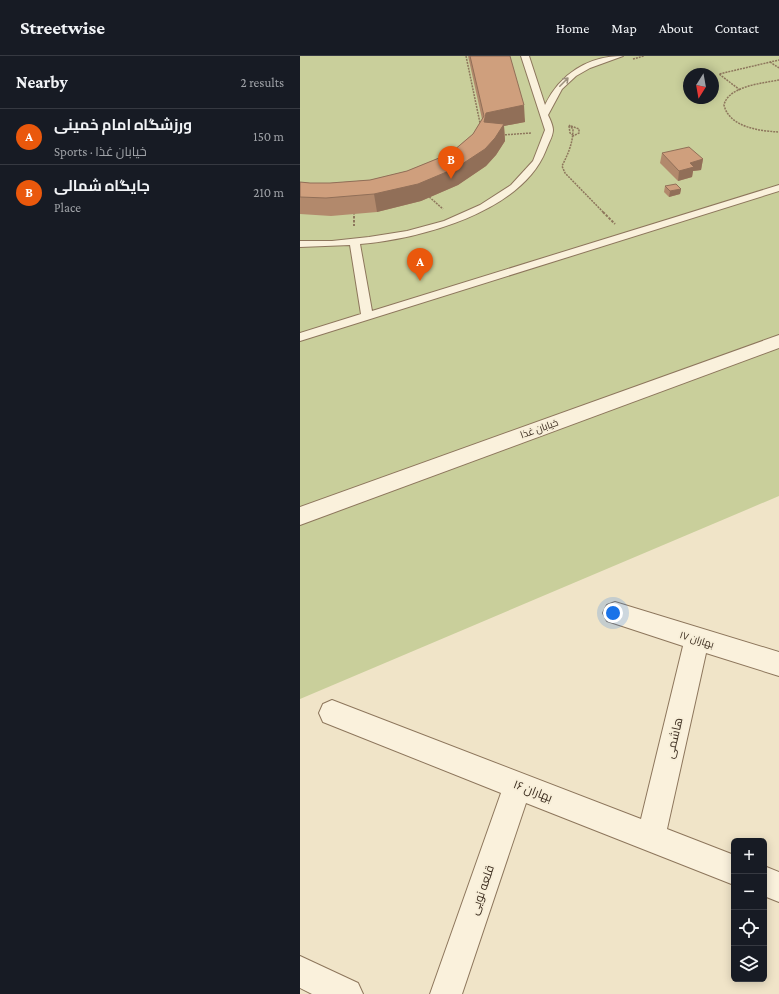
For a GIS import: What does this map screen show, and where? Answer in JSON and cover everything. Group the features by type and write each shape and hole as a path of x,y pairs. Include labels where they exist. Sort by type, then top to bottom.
{"street":[{"name":"خیابان غذا","path":"300,516 779,341"},
{"name":"بهاران ۱۷","path":"615,614 779,664"},
{"name":"هاشمی","path":"651,837 697,639"},
{"name":"بهاران ۱۶","path":"332,712 731,869"},
{"name":"قلعه نویی","path":"446,994 518,785"},
{"path":"767,882 779,887"},
{"path":"300,972 347,994"}],"lane":[{"path":"300,244 354,243 385,239 426,229 468,214 502,195 527,174 543,152 549,130 525,56"},
{"path":"544,116 560,86 569,77 587,66 619,56"},
{"path":"300,337 779,188"},
{"path":"354,243 367,316"}],"path":[{"path":"466,56 481,125"},
{"path":"740,90 719,74 779,60"},
{"path":"770,62 779,68"},
{"path":"779,80 730,94 726,99 724,108 726,113 738,123 747,127 767,132 779,132"},
{"path":"573,136 579,133 579,129 569,125 570,133 573,136 571,147 562,166 565,173 626,236"},
{"path":"502,135 533,133 533,130"},
{"path":"354,205 354,243"},
{"path":"440,214 446,211"}],"green space":[{"path":"300,56 779,56 779,496 300,699"}],"building":[{"path":"470,56 510,56 524,105 486,113 484,122 504,124 495,138 485,149 456,168 418,184 374,194 326,198 300,197 300,182 330,183 370,180 407,171 453,151 473,134 484,116"},
{"path":"689,147 703,159 690,163 694,167 679,171 662,153"},
{"path":"676,184 681,189 670,191 665,186"}],"place":[{"name":"جایگاه شمالی","path":"451,179"},
{"name":"ورزشگاه امام خمینی","path":"420,281"}]}
